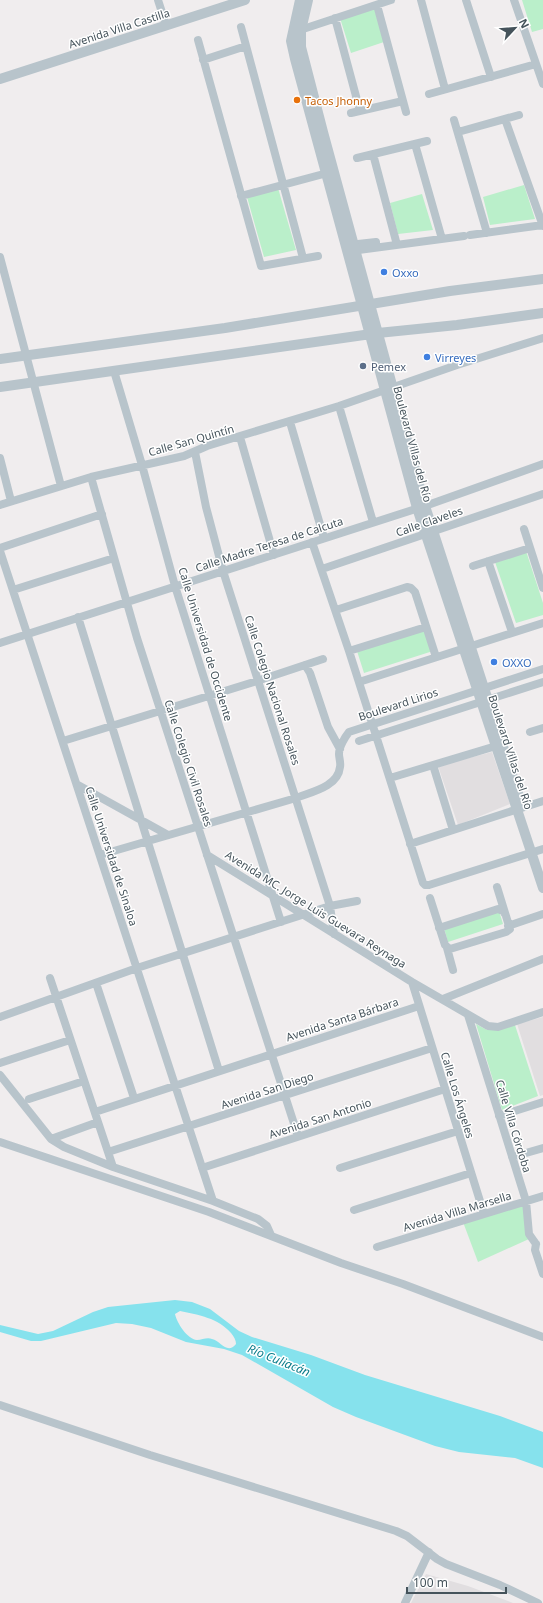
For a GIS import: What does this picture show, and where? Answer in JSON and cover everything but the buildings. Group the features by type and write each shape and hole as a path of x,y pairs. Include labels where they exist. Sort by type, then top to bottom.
{"street":[{"path":"158,0 166,25"},
{"name":"Avenida Villa Castilla","path":"0,79 246,0"},
{"name":"Boulevard Villas del Río","path":"296,31 300,0"},
{"name":"Boulevard Villas del Río","path":"308,0 291,41 295,59 330,172 421,507 520,808"},
{"path":"296,31 391,0"},
{"path":"421,0 445,90"},
{"path":"466,0 491,77"},
{"path":"514,0 543,84"},
{"path":"377,5 406,112"},
{"path":"335,18 360,111"},
{"path":"241,27 303,258"},
{"path":"198,40 261,266 318,256"},
{"path":"203,60 246,46"},
{"path":"429,94 536,64"},
{"path":"351,113 403,101"},
{"path":"458,132 519,115"},
{"path":"351,248 543,225 506,119"},
{"path":"454,120 487,232"},
{"path":"357,158 427,141"},
{"path":"415,144 442,238"},
{"path":"373,154 397,242"},
{"path":"241,196 330,172"},
{"path":"0,257 61,486"},
{"path":"0,359 225,328 450,291 543,279"},
{"path":"0,388 33,382 114,372 374,334 457,325 543,313"},
{"name":"Calle San Quintín","path":"0,505 91,477 195,452 207,446 290,422 457,365 543,338"},
{"name":"Calle Universidad de Occidente","path":"114,372 142,465 175,586 281,922"},
{"path":"339,406 373,522"},
{"path":"290,422 324,538"},
{"path":"240,437 274,555"},
{"name":"Calle Colegio Nacional Rosales","path":"195,452 206,507 223,571 330,906 334,934"},
{"path":"0,458 12,501"},
{"name":"Calle Madre Teresa de Calcuta","path":"0,643 421,507 543,464"},
{"name":"Calle Colegio Civil Rosales","path":"91,477 126,602 298,1136"},
{"name":"Calle Claveles","path":"322,569 543,494"},
{"path":"0,548 102,514"},
{"path":"524,529 543,588"},
{"path":"312,542 336,610 424,884 429,885 537,851"},
{"path":"473,566 530,548"},
{"name":"Calle Universidad de Sinaloa","path":"0,551 78,785 174,1086 213,1201"},
{"path":"13,590 114,558"},
{"path":"488,561 512,632"},
{"path":"336,610 407,587 411,588 415,592 436,657"},
{"path":"78,617 219,1071"},
{"path":"359,682 543,623"},
{"path":"349,651 426,627"},
{"path":"63,741 210,696 323,659"},
{"path":"305,665 310,673 328,727 340,749"},
{"name":"Boulevard Lirios","path":"100,855 296,798 324,788 334,780 340,767 340,749 349,732 543,669"},
{"path":"359,741 543,682"},
{"name":"Boulevard Villas del Río","path":"485,700 496,746 543,867"},
{"path":"530,732 543,729"},
{"path":"390,778 496,746"},
{"path":"433,765 453,830"},
{"path":"78,785 168,835"},
{"path":"410,844 543,801"},
{"name":"Boulevard Villas del Río","path":"537,851 543,888"},
{"name":"Avenida MC. Jorge Luis Guevara Reynaga","path":"207,855 412,982 488,1026 494,1027 543,1012"},
{"path":"450,948 506,932 510,929 497,887"},
{"path":"430,898 439,928 450,948 453,970"},
{"path":"0,1017 136,968 330,906 357,901"},
{"path":"439,928 498,909 502,910 505,914"},
{"path":"508,926 543,914"},
{"path":"443,999 543,959"},
{"path":"50,978 113,1167"},
{"name":"Calle Los Ángeles","path":"412,982 484,1214"},
{"path":"96,983 134,1098"},
{"name":"Avenida Santa Bárbara","path":"94,1112 419,1006"},
{"name":"Calle Villa Córdoba","path":"468,1015 498,1116 526,1201 529,1234 540,1243 535,1250 543,1274"},
{"path":"0,1063 70,1040"},
{"name":"Avenida San Diego","path":"108,1152 432,1048"},
{"path":"0,1075 51,1139 64,1147 113,1167 213,1201 263,1222 271,1235"},
{"path":"29,1099 84,1081"},
{"name":"Avenida San Antonio","path":"202,1168 445,1089"},
{"path":"498,1116 543,1102"},
{"path":"51,1139 98,1122"},
{"path":"340,1168 458,1131"},
{"path":"0,1142 209,1212 340,1263 410,1287 543,1337"},
{"path":"512,1157 543,1148"},
{"path":"354,1210 471,1173"},
{"name":"Avenida Villa Marsella","path":"377,1247 543,1196"},
{"path":"0,1405 150,1455 396,1531 407,1536 446,1564 500,1585 538,1603"},
{"path":"405,1603 429,1552"}],"shaded area":[{"path":"492,752 510,804 458,825 438,766"},
{"path":"543,1017 543,1095 540,1096 517,1024"},
{"path":"426,1574 468,1586 513,1603 411,1603"}],"green space":[{"path":"522,0 543,0 543,29 532,32"},
{"path":"374,7 384,42 351,53 340,18"},
{"path":"524,185 535,219 490,225 483,197"},
{"path":"278,188 296,250 264,257 247,197"},
{"path":"422,194 433,230 398,234 390,203"},
{"path":"526,551 543,603 543,615 516,623 495,562"},
{"path":"426,629 433,651 364,673 357,651"},
{"path":"499,911 503,924 448,942 444,928"},
{"path":"514,1022 538,1096 502,1110 476,1024 487,1030"},
{"path":"524,1204 529,1239 478,1262 463,1222"}],"water":[{"name":"Río Culiacán","path":"175,1300 192,1302 210,1309 239,1331 252,1337 311,1355 365,1375 500,1416 543,1432 543,1468 515,1458 459,1452 435,1446 333,1407 242,1355 224,1349 186,1342 151,1328 132,1324 116,1323 41,1341 31,1341 0,1332 0,1325 38,1334 53,1331 93,1312 108,1307","holes":["180,1311 208,1318 220,1324 231,1333 235,1338 236,1344 233,1347 227,1348 212,1339 193,1339 186,1334 178,1322 175,1314"]}],"place":[{"name":"Tacos Jhonny","path":"297,100"},
{"name":"Oxxo","path":"384,272"},
{"name":"Virreyes","path":"427,357"},
{"name":"Pemex","path":"363,366"},
{"name":"OXXO","path":"494,662"}]}
